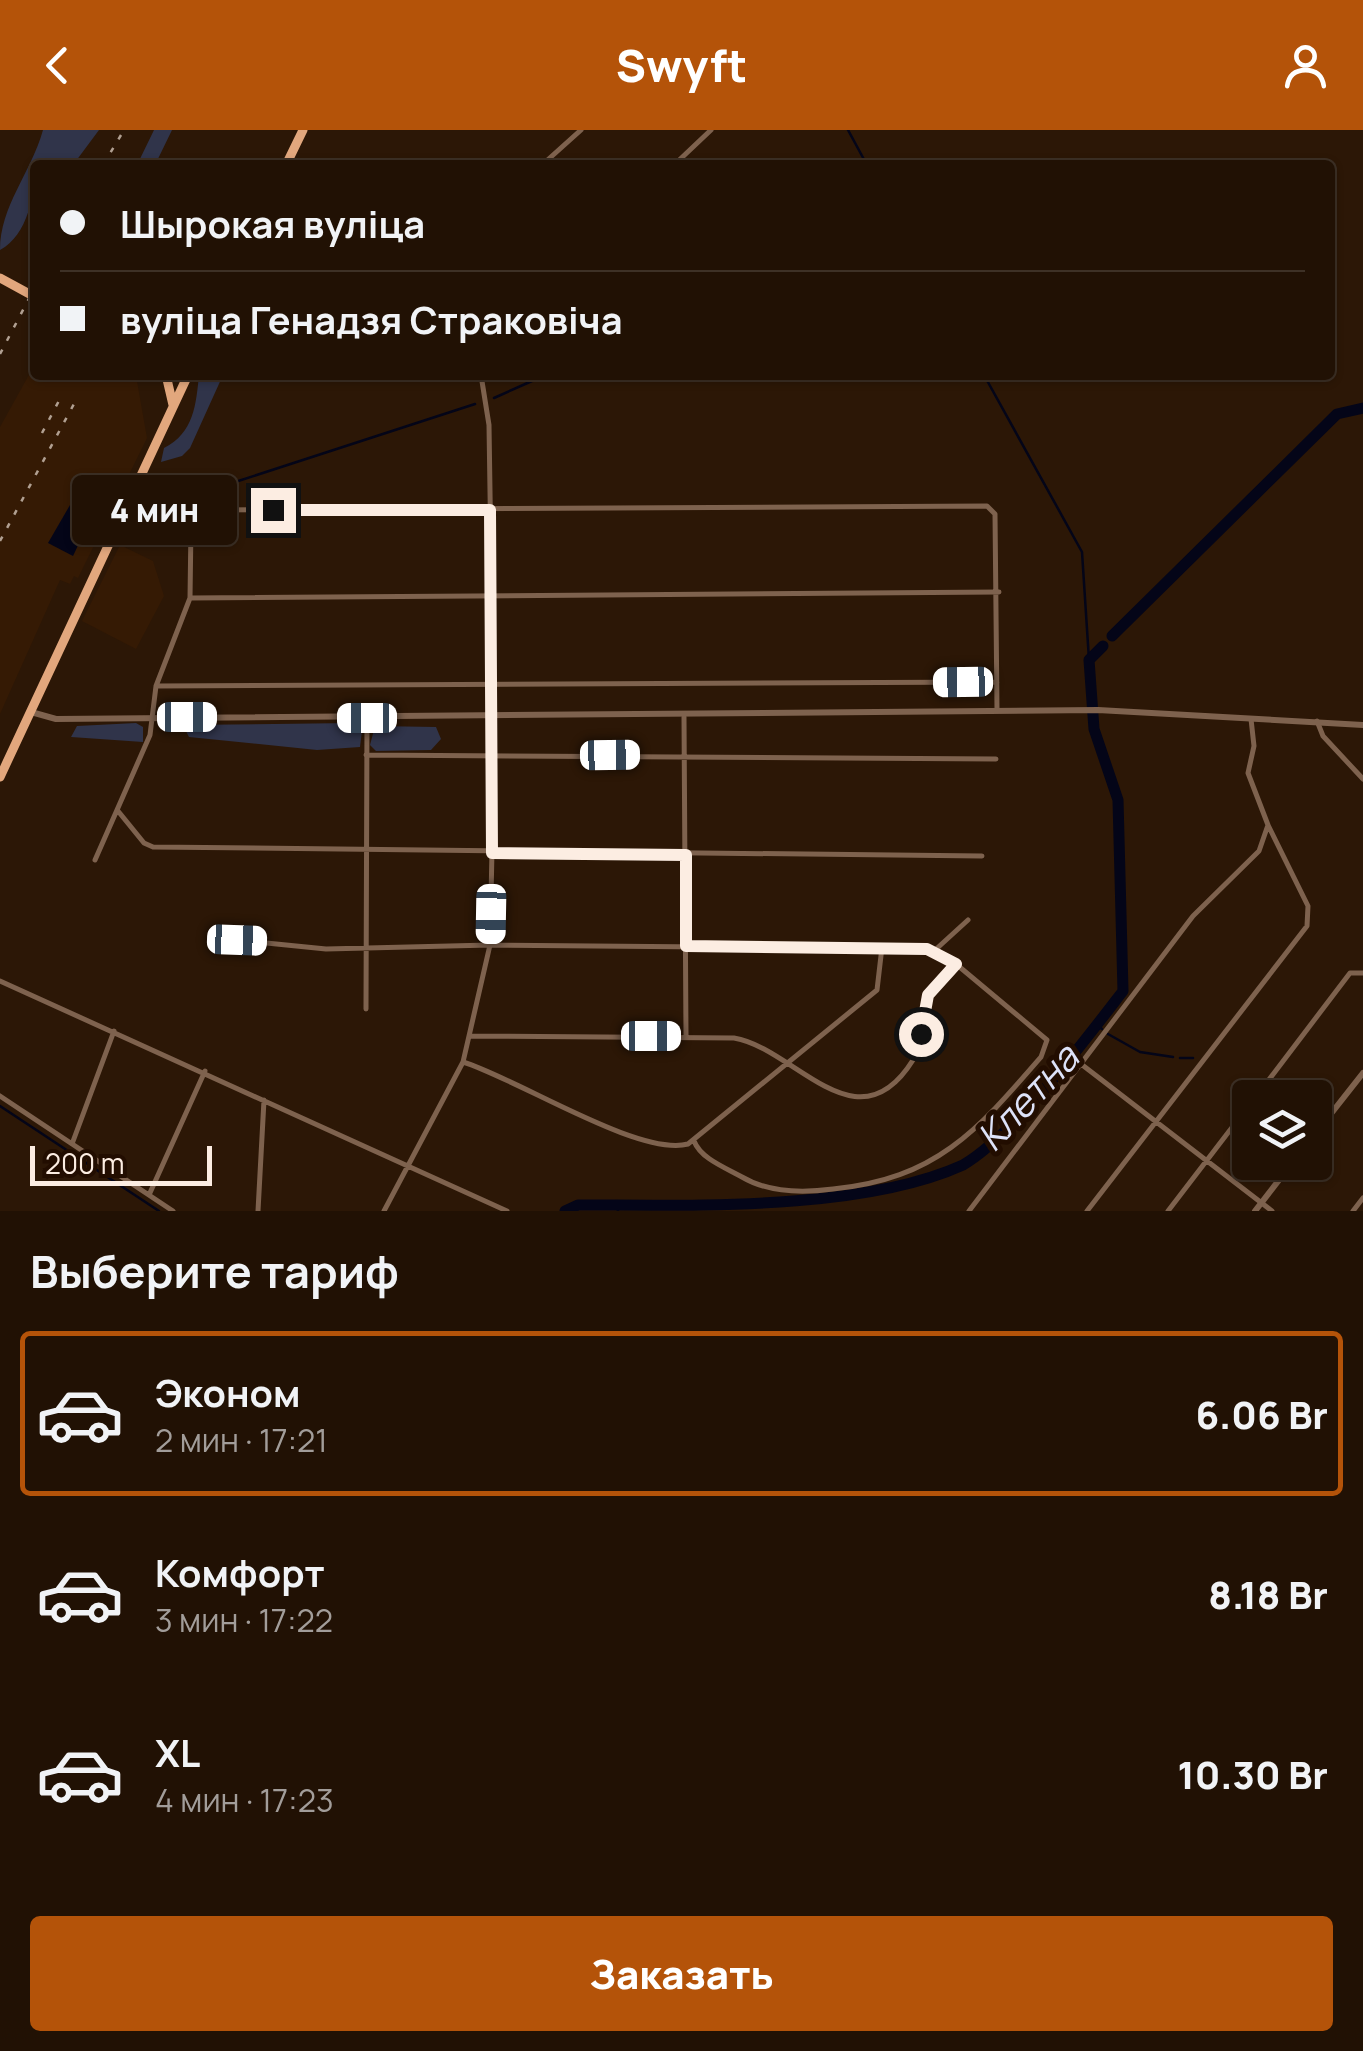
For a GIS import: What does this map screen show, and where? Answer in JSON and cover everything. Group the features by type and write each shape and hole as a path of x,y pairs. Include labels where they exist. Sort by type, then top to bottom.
{"main road":[{"path":"288,160 302,130"},
{"path":"0,278 30,295"},
{"path":"167,380 173,408"},
{"path":"0,777 186,380"}],"street":[{"path":"548,160 581,130"},
{"path":"679,160 711,130"},
{"path":"384,1211 463,1062 490,945 494,756 489,425 483,380"},
{"path":"96,860 150,734 156,686 190,598 191,526 200,510 987,506 995,514 999,592 996,711"},
{"path":"190,598 999,592"},
{"path":"156,686 996,682"},
{"path":"30,712 49,719 1098,710 1363,725"},
{"path":"684,716 686,1036"},
{"path":"1087,1211 1307,926 1308,906 1268,825 1248,773 1254,735 1251,716"},
{"path":"366,1008 367,718"},
{"path":"1317,721 1323,736 1363,778"},
{"path":"366,755 685,754 996,759"},
{"path":"118,811 153,847 982,856"},
{"path":"969,1211 1193,916 1259,851 1268,825"},
{"path":"934,950 968,920"},
{"path":"237,940 326,949 490,945 934,950 1047,1040 1041,1057 970,1135 938,1159 880,1183 813,1192 778,1190 750,1182 699,1151 694,1140"},
{"path":"463,1062 630,1136 668,1146 694,1140 789,1068 877,990 882,948"},
{"path":"470,1036 686,1036 751,1040 789,1068 837,1093 876,1094 904,1074 916,1054 928,995 956,964"},
{"path":"1269,1080 1350,973 1362,971"},
{"path":"0,981 507,1211"},
{"path":"72,1144 114,1031"},
{"path":"1081,1064 1272,1211"},
{"path":"149,1195 205,1071"},
{"path":"1332,1113 1363,1074"},
{"path":"0,1096 173,1211"},
{"path":"258,1211 264,1099"},
{"path":"1168,1211 1232,1128"},
{"path":"1255,1211 1279,1180"},
{"path":"1353,1211 1363,1198"}],"shaded area":[{"path":"43,130 99,130 77,160 31,160"},
{"path":"154,130 172,130 157,160 139,160"},
{"path":"30,163 30,204 17,234 0,250 1,234"},
{"path":"30,373 30,380 136,380 147,438 78,578 74,576 70,584 60,580 0,714 0,427"},
{"path":"198,380 221,380 190,448 182,456 161,462 164,448 182,434 192,417"},
{"path":"81,486 101,497 73,556 48,543"},
{"path":"120,545 153,561 164,596 136,649 82,621"},
{"path":"136,723 143,727 143,742 71,737 77,726"},
{"path":"352,723 362,731 360,747 317,750 189,737 183,725"},
{"path":"375,726 436,727 441,739 431,750 376,751 370,745"}],"waterway":[{"path":"848,130 864,160"},
{"path":"494,398 538,380"},
{"path":"987,380 1082,552 1089,660"},
{"path":"175,493 226,485 475,404"},
{"name":"Клетна","path":"1112,636 1337,414 1363,408"},
{"name":"Клетна","path":"565,1211 578,1205 776,1202 876,1191 963,1165 1026,1109 1123,991 1118,800 1094,729 1089,660 1103,646"},
{"path":"1097,1025 1102,1029"},
{"path":"1108,1034 1140,1052 1173,1057"},
{"path":"1180,1058 1193,1058"},
{"path":"0,1106 159,1211"},
{"name":"Клетна","path":"617,1205 618,1211"}],"railway":[{"path":"106,160 124,130"},
{"path":"0,354 30,297"},
{"path":"42,433 62,395"},
{"path":"0,541 75,402"}],"route":[{"path":"273,510 490,510 492,853 686,855 686,946 934,950 956,964 928,995 922,1009 921,1034"}]}
